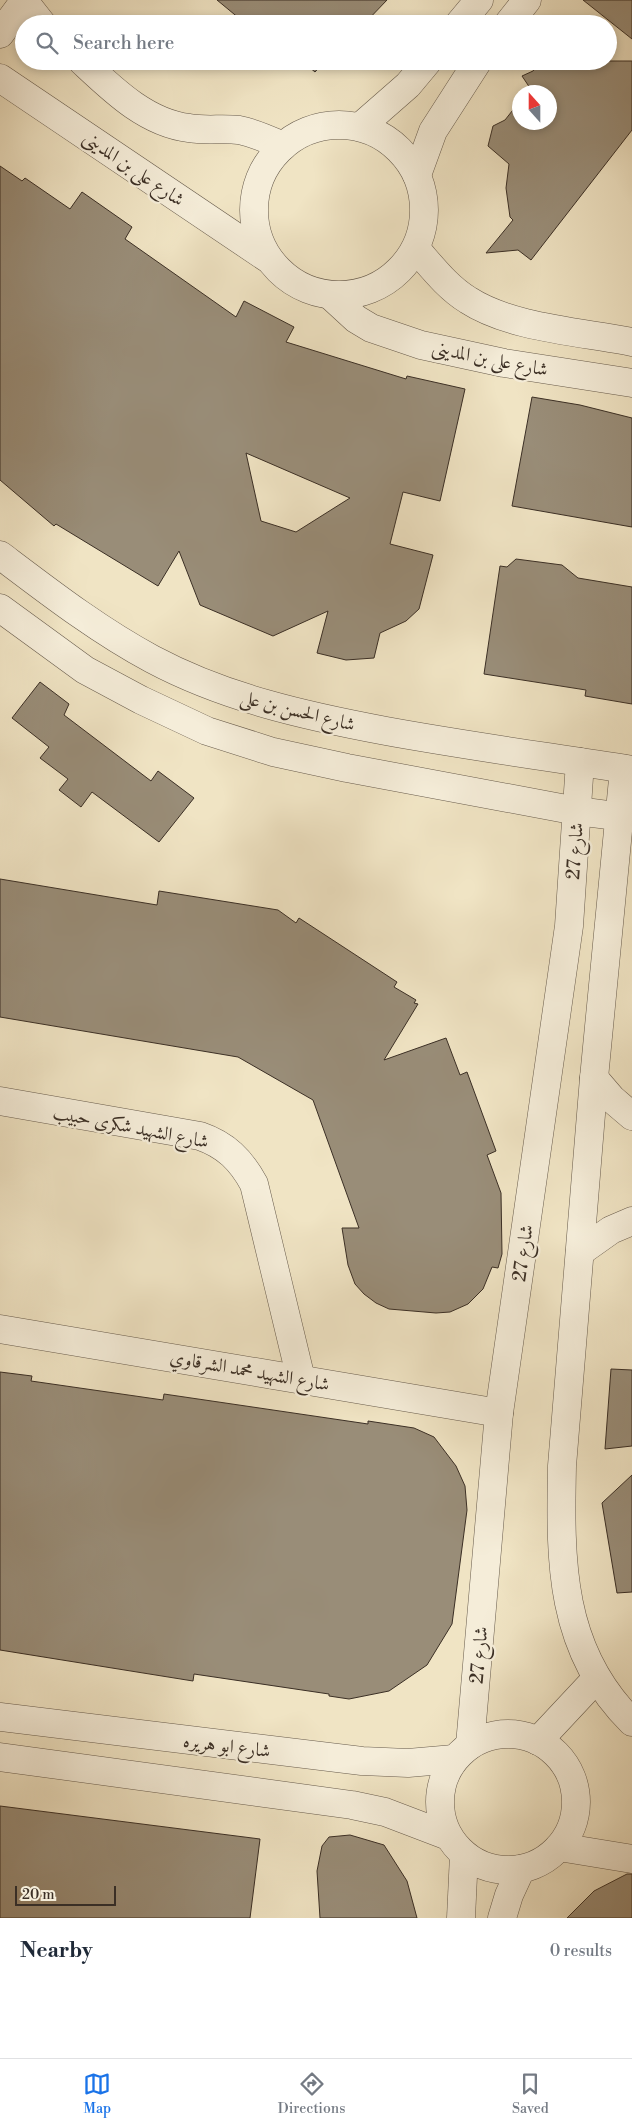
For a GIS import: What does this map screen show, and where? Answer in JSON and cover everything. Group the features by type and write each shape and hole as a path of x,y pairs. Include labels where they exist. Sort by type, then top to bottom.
{"street":[{"path":"466,15 479,0"},
{"path":"515,15 527,0"},
{"path":"0,34 25,1 35,15"},
{"path":"92,70 119,96 157,118 187,128 238,130 258,135 283,146"},
{"path":"360,127 408,85 420,70"},
{"path":"418,175 433,131 472,70"},
{"name":"شارع على بن المدينى","path":"0,78 267,258"},
{"path":"335,125 360,127 384,137 403,153 418,175 424,199 423,225 416,249 401,270 381,286 357,294 331,296 306,290 284,277 267,258 258,239 255,226 254,199 259,179 269,161 283,146 300,134 317,128 335,125"},
{"path":"416,249 454,290 476,305 500,316 632,342"},
{"name":"شارع على بن المدينى","path":"331,296 356,319 371,328 412,342 504,363 632,382"},
{"name":"شارع الحسن بن على","path":"0,555 76,613 144,654 238,696 345,723 628,770"},
{"path":"0,608 86,670 141,700 206,731 273,752 347,768 577,811 626,817"},
{"name":"شارع 27","path":"462,1752 499,1413 569,926 580,762"},
{"path":"628,770 626,817 608,933 594,1078 562,1466 562,1559 573,1621 596,1679 632,1722"},
{"path":"569,926 608,933"},
{"path":"594,1078 612,1099 632,1116"},
{"name":"شارع الشهيد شكرى حبيب","path":"0,1101 200,1136 228,1149 238,1159 254,1184 301,1378"},
{"path":"580,1252 611,1230 632,1221"},
{"name":"شارع الشهيد محمد الشرقاوي","path":"0,1328 499,1413"},
{"path":"538,1741 596,1679"},
{"name":"شارع ابو هريره","path":"0,1717 362,1761 408,1764 462,1752"},
{"path":"0,1757 352,1805 385,1812 456,1846 482,1865 501,1870 521,1869 542,1860 559,1847 569,1832 575,1815 576,1797 572,1780 565,1764 553,1751 538,1741 516,1734 492,1735 462,1752 444,1777 439,1797 441,1817 456,1846 461,1918"},
{"path":"559,1847 632,1859"},
{"path":"502,1918 509,1895 521,1869"}],"building":[{"path":"217,0 387,0 373,15 235,15"},
{"path":"583,0 632,0 632,39 617,27 617,15 602,15"},
{"path":"617,61 632,61 632,130 531,260 518,250 486,253 513,220 510,217 506,188 509,164 488,146 493,126 505,120 512,111 512,130 557,130 557,85 528,85 522,76 534,70 617,70"},
{"path":"0,166 22,181 25,178 70,209 82,192 132,227 125,239 236,317 244,301 294,327 286,342 406,379 407,376 465,389 440,501 403,492 390,544 433,555 419,609 406,621 380,633 374,658 346,660 317,653 328,611 273,636 200,605 179,551 158,586 56,524 54,526 0,480","holes":["246,453 350,498 296,532 261,521"]},
{"path":"532,397 580,405 632,418 632,527 512,506"},
{"path":"516,559 562,565 578,578 632,587 632,704 585,696 586,690 484,674 500,566 507,567"},
{"path":"40,682 69,704 64,715 151,781 158,771 194,798 159,842 92,792 81,807 59,790 68,779 40,758 49,747 12,718"},
{"path":"0,879 157,905 159,891 278,910 296,923 299,918 397,982 394,987 416,1000 414,1003 418,1004 384,1060 446,1038 460,1075 467,1072 496,1151 487,1155 501,1193 502,1254 498,1268 492,1267 483,1289 468,1304 450,1312 436,1313 389,1309 376,1303 364,1294 355,1284 348,1265 342,1228 359,1228 313,1100 238,1057 0,1017"},
{"path":"611,1369 632,1370 632,1446 605,1449"},
{"path":"0,1372 32,1376 31,1381 163,1400 164,1394 368,1424 368,1421 414,1428 434,1437 456,1466 465,1486 467,1510 452,1624 427,1665 389,1691 349,1699 329,1696 329,1694 194,1674 193,1681 0,1650"},
{"path":"632,1475 632,1592 617,1593 602,1503"},
{"path":"0,1806 260,1839 250,1918 0,1918"},
{"path":"350,1835 384,1845 407,1881 417,1918 320,1918 317,1871 322,1846 329,1837"},
{"path":"627,1874 632,1874 632,1918 567,1918 594,1891"}]}
